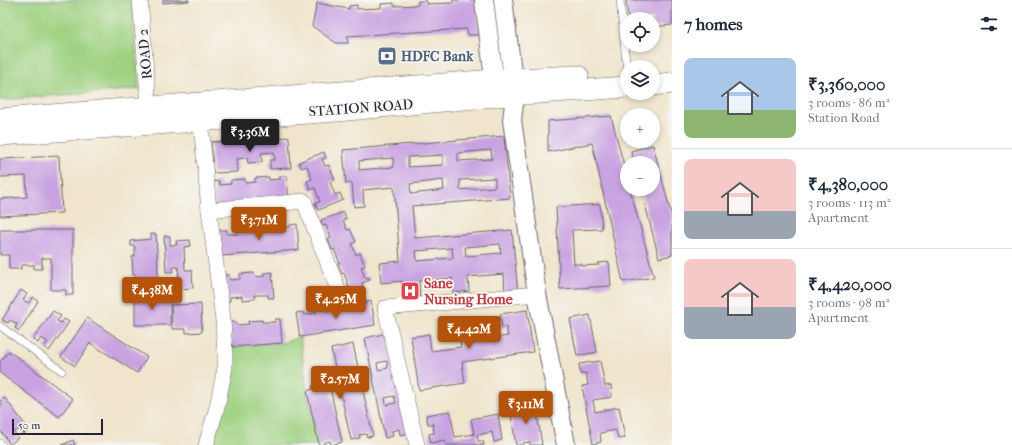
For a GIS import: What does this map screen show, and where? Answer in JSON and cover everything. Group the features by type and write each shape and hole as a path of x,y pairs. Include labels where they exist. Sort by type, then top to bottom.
{"main road":[{"path":"660,71 672,70"},
{"name":"STATION ROAD","path":"0,135 51,123 505,88 620,74"},
{"path":"660,84 672,83"},
{"name":"STATION ROAD","path":"505,88 620,86"},
{"name":"STATION ROAD","path":"0,119 51,123"}],"street":[{"name":"ROAD 2","path":"140,0 150,115"},
{"path":"484,0 512,120 536,294 566,445"},
{"path":"502,0 505,88"},
{"path":"200,112 209,210 223,320 225,355 225,368 217,407 206,445"},
{"path":"209,210 304,201 338,292"},
{"path":"417,445 385,308 536,294"}],"lane":[{"path":"620,0 626,60"},
{"path":"0,326 62,371"}],"green space":[{"path":"0,0 132,0 139,89 0,100"},
{"path":"300,337 307,391 319,445 212,445 232,347 282,343"}],"building":[{"path":"163,0 189,0 189,1 163,3"},
{"path":"453,0 477,0 479,35 468,35 467,29 347,36 348,43 336,43 312,26 317,3 349,9 349,6 357,5 357,9 381,8 381,4 394,3 394,6 418,5 418,1 427,1 427,4 453,3"},
{"path":"626,0 672,0 672,25 660,26 660,12 627,12"},
{"path":"611,116 621,156 620,156 620,196 632,196 654,277 623,282 592,143 548,152 548,121"},
{"path":"504,136 510,198 412,206 415,238 512,230 518,293 505,294 504,274 468,277 469,291 453,293 452,278 419,281 420,301 404,302 402,281 381,283 379,263 400,261 394,187 363,190 364,206 354,207 352,183 346,184 343,150","holes":["491,150 492,159 458,161 458,153","443,155 443,165 408,167 408,157","393,158 394,167 359,170 359,161","495,178 495,187 460,190 460,180","443,180 444,190 411,194 410,184","500,244 501,253 466,256 465,247","452,248 453,258 417,261 416,251"]},
{"path":"289,137 291,168 270,169 270,160 275,160 274,152 261,153 262,162 248,163 247,158 237,159 238,172 213,173 211,142"},
{"path":"642,148 654,148 656,156 632,156 631,151"},
{"path":"324,152 326,158 322,159 325,166 329,165 335,180 330,182 335,195 340,193 343,200 318,210 315,203 320,202 315,188 310,190 307,181 312,179 307,166 302,168 299,162"},
{"path":"59,156 62,213 0,216 0,199 27,197 26,176 0,177 0,159"},
{"path":"660,172 672,217 672,255 659,258 643,196 660,196"},
{"path":"280,176 287,176 289,201 215,208 213,182 219,181 220,185 231,184 231,180 245,179 245,183 255,182 255,178 269,177 269,180 280,179"},
{"path":"600,204 602,229 572,230 574,264 582,264 582,266 599,265 598,263 609,262 611,286 560,289 556,207"},
{"path":"344,212 346,219 343,220 347,230 350,229 356,242 352,244 356,255 360,253 365,266 361,267 365,278 369,277 370,280 362,283 363,287 349,292 347,287 349,287 344,273 342,274 338,263 340,263 334,249 332,250 328,239 331,238 326,225 323,226 321,220"},
{"path":"297,224 299,250 221,256 219,230 227,230 227,234 239,234 239,229 250,228 251,232 265,230 264,227 290,227 290,225"},
{"path":"0,230 73,230 73,295 66,295 66,290 51,290 51,258 42,258 42,269 34,269 34,265 21,265 21,269 9,269 9,255 0,255"},
{"path":"151,234 156,234 159,290 134,291 133,284 136,284 135,274 133,275 132,257 135,256 135,246 131,246 131,241 151,239"},
{"path":"164,236 170,236 170,245 177,245 176,241 190,240 191,246 184,247 185,270 192,270 193,288 167,290 167,281 179,280 178,267 173,267 173,272 166,272"},
{"path":"272,272 274,298 268,298 268,295 255,295 255,299 242,300 242,296 230,297 230,301 224,301 222,275 229,275 230,280 240,279 240,274 254,273 255,277 264,276 264,273"},
{"path":"21,290 27,294 23,300 29,303 33,297 38,301 19,331 15,328 17,324 10,320 8,323 2,320"},
{"path":"135,297 170,297 170,325 135,325"},
{"path":"371,301 375,325 300,337 296,313 303,312 304,315 316,313 315,310 327,308 327,311 341,309 341,306 366,304 366,302"},
{"path":"201,304 202,332 186,333 186,329 172,329 171,305"},
{"path":"527,310 533,352 462,362 465,383 419,390 411,337 429,334 431,351 461,347 457,320 477,317 480,340 508,336 506,327 502,328 500,314"},
{"path":"53,311 61,316 57,321 61,323 64,319 69,322 49,351 44,347 48,342 41,338 38,343 33,339"},
{"path":"590,315 597,352 577,356 570,319"},
{"path":"87,318 147,357 137,373 90,343 75,366 61,357"},
{"path":"275,319 280,319 282,343 232,347 230,322 236,322 237,325 249,324 248,321 262,320 262,322 275,322"},
{"path":"388,333 408,433 400,435 399,429 392,431 393,436 385,438 365,338","holes":["387,361 388,368 378,370 377,363","394,396 396,403 386,405 385,398"]},
{"path":"353,344 373,436 367,437 366,434 359,435 360,438 351,440 339,386 330,388 342,442 331,445 330,441 323,443 324,445 319,445 307,391 313,389 312,386 315,386 314,381 337,376 331,349"},
{"path":"9,351 73,399 59,417 0,373 0,362"},
{"path":"600,361 605,386 611,385 612,397 593,400 595,412 619,407 625,438 618,439 616,430 600,433 601,442 593,444 582,386 588,385 586,373 580,374 579,364"},
{"path":"5,398 29,430 24,434 20,429 14,432 18,438 10,444 0,430 0,408 3,406 0,401"},
{"path":"535,401 542,445 530,445 530,442 523,443 523,445 516,445 510,409 519,407 520,411 526,410 525,403"},
{"path":"450,411 455,437 474,434 471,419 498,414 502,440 494,442 492,432 477,435 478,441 483,441 484,445 446,445 445,440 431,443 429,434 434,433 433,424 428,424 426,415"},
{"path":"73,440 75,445 62,445"}],"place":[{"name":"HDFC Bank","path":"387,56"},
{"name":"Sane Nursing Home","path":"410,291"}]}
